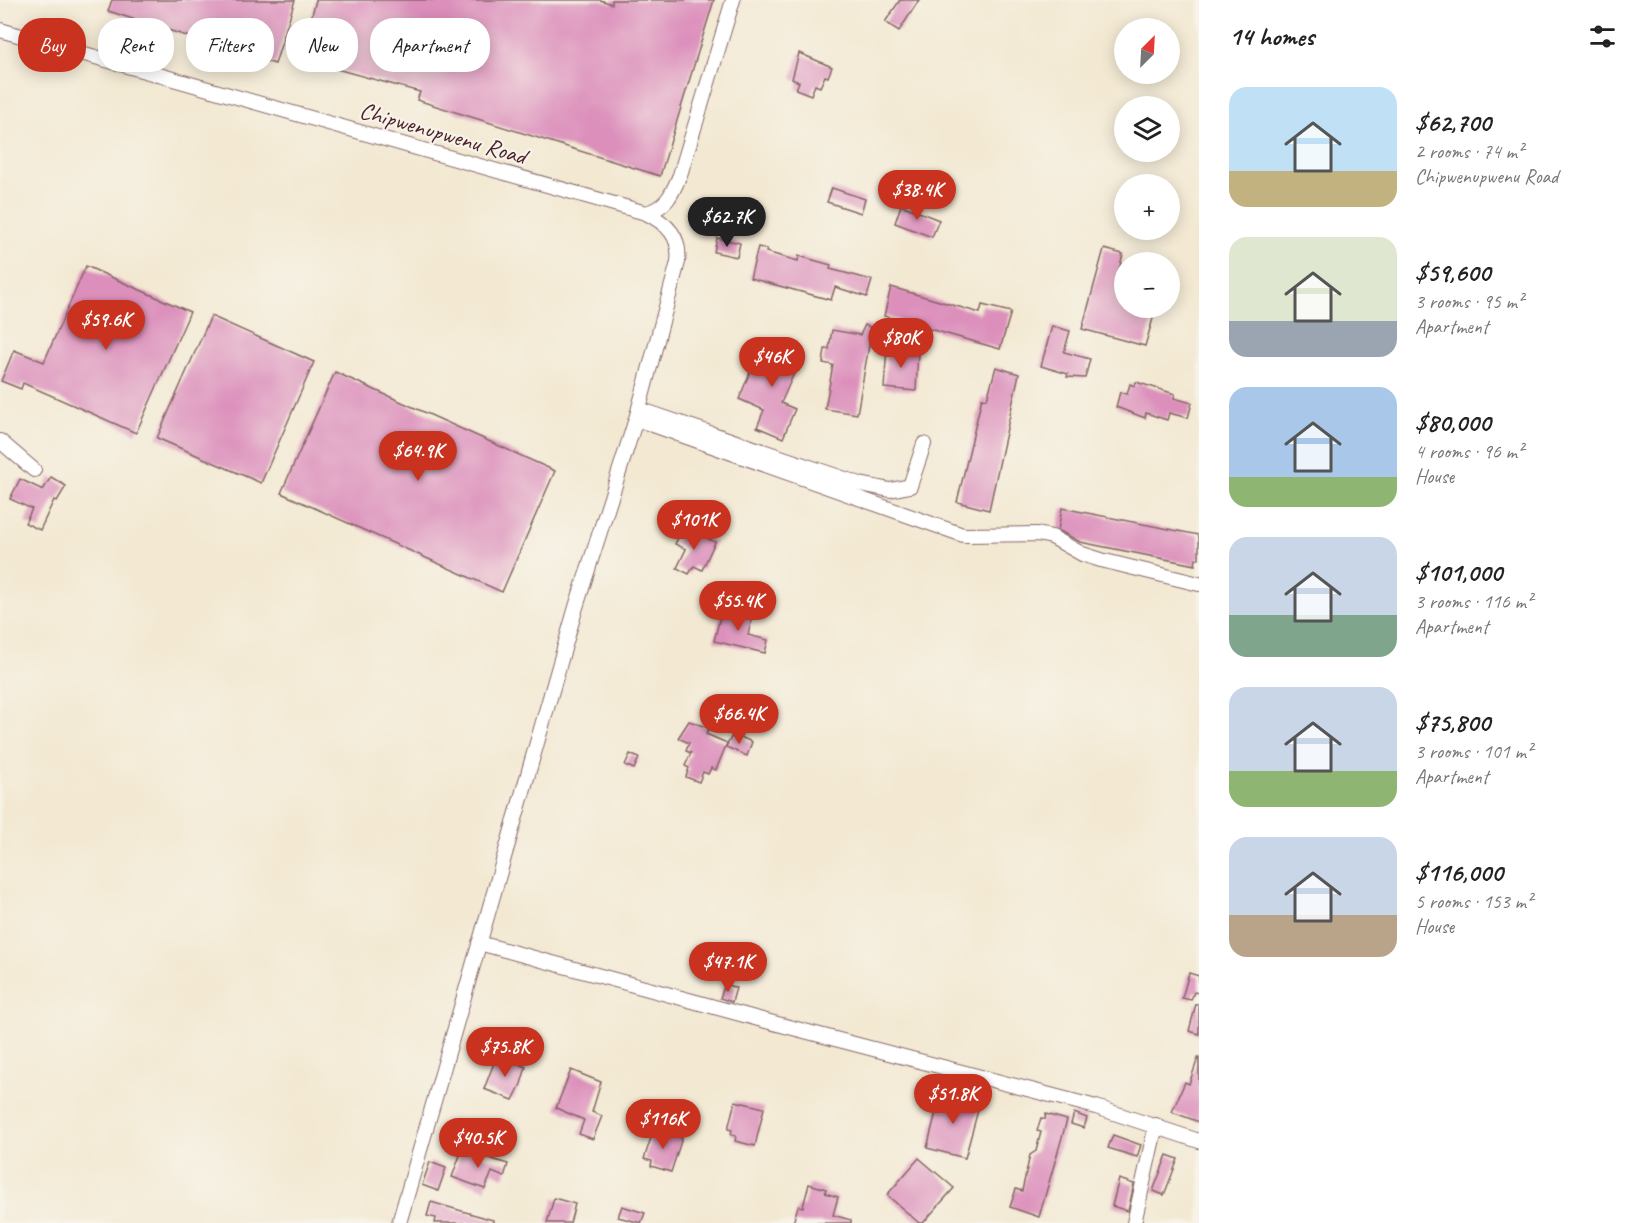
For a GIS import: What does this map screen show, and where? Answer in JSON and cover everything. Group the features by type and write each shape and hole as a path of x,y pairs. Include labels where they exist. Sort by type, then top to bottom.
{"street":[{"path":"646,213 662,207 670,198 680,175 733,0"},
{"name":"Chipwenupwenu Road","path":"0,30 646,213 668,226 676,237 679,250 637,414 576,607 399,1223"},
{"path":"637,414 860,484 890,490 910,486 924,444"},
{"path":"637,414 963,535 1036,534 1052,537 1101,560 1199,584"},
{"path":"0,441 34,470"},
{"path":"478,943 766,1022 1084,1104 1156,1125 1199,1141"},
{"path":"1134,1223 1156,1125"}],"building":[{"path":"112,0 295,0 289,18 286,18 286,29 275,64 274,18 186,18 186,36 174,32 174,18 130,18 108,11"},
{"path":"316,0 600,0 612,4 612,0 714,0 660,176 417,100 420,92 347,72 358,72 358,18 311,18"},
{"path":"900,0 919,0 899,31 885,22"},
{"path":"799,53 832,67 820,87 815,85 811,95 796,89 799,82 792,79"},
{"path":"832,188 865,199 861,213 827,202"},
{"path":"901,205 939,220 932,237 895,223"},
{"path":"717,238 740,243 737,257 714,252"},
{"path":"758,247 767,249 766,252 798,261 799,256 831,265 830,269 872,280 867,297 835,287 831,300 750,278"},
{"path":"1104,249 1115,252 1114,318 1153,318 1145,346 1082,329"},
{"path":"86,266 190,312 136,433 23,383 21,389 1,381 14,350 44,362"},
{"path":"891,287 980,313 982,305 1011,312 1000,349 884,316"},
{"path":"211,316 314,362 261,483 157,438"},
{"path":"865,325 872,328 857,414 825,409 833,365 823,363 825,349 829,349 832,330 860,335"},
{"path":"1052,326 1070,331 1064,352 1090,359 1085,378 1067,377 1068,374 1041,366"},
{"path":"772,342 802,355 781,403 795,409 783,438 757,427 764,410 739,399 755,360 762,363"},
{"path":"887,348 918,350 916,391 884,388"},
{"path":"996,367 1019,374 989,510 957,502 982,398 987,399"},
{"path":"335,372 555,471 502,592 281,493"},
{"path":"1136,382 1175,394 1174,398 1192,403 1188,418 1169,413 1167,420 1146,413 1145,418 1116,407 1120,392 1127,394 1130,384 1135,386"},
{"path":"51,477 66,486 57,501 54,500 40,530 25,523 32,509 10,499 20,479 43,490"},
{"path":"1062,508 1199,535 1199,559 1196,559 1195,565 1080,542 1058,530"},
{"path":"682,530 699,539 701,535 715,542 702,570 694,566 689,574 677,568 686,549 675,544"},
{"path":"722,609 752,617 748,635 768,640 765,653 714,641"},
{"path":"689,721 709,728 706,734 727,743 716,770 711,768 708,774 703,772 699,782 686,777 689,768 685,766 691,753 686,751 689,743 678,738"},
{"path":"733,734 752,742 747,756 726,747"},
{"path":"630,754 639,758 634,769 625,765"},
{"path":"1189,973 1199,976 1199,993 1194,992 1191,1000 1182,998"},
{"path":"725,984 736,988 732,1002 720,998"},
{"path":"1196,1004 1199,1004 1199,1034 1189,1031"},
{"path":"497,1055 526,1067 513,1100 484,1089"},
{"path":"1198,1058 1199,1122 1172,1112 1185,1082 1189,1084"},
{"path":"571,1070 601,1082 592,1112 602,1116 593,1139 579,1134 584,1120 556,1108"},
{"path":"941,1092 980,1103 965,1158 927,1148"},
{"path":"735,1101 764,1108 755,1146 735,1141 736,1136 731,1135 732,1130 728,1129"},
{"path":"1074,1113 1087,1118 1084,1128 1071,1124"},
{"path":"1046,1114 1067,1120 1039,1217 1010,1207 1016,1189 1022,1191 1030,1155 1036,1151 1041,1132 1037,1131 1041,1118 1045,1119"},
{"path":"654,1129 682,1138 671,1172 651,1166 652,1161 644,1159"},
{"path":"1113,1135 1141,1145 1137,1157 1108,1148"},
{"path":"462,1150 508,1164 504,1177 492,1172 485,1189 452,1177"},
{"path":"1167,1155 1178,1159 1164,1195 1153,1191"},
{"path":"919,1158 954,1188 923,1223 919,1223 887,1195"},
{"path":"430,1162 446,1168 438,1191 422,1185"},
{"path":"1119,1179 1134,1184 1128,1211 1112,1206"},
{"path":"809,1184 826,1189 825,1193 838,1197 833,1215 851,1220 851,1223 793,1223 798,1206 803,1207"},
{"path":"554,1198 575,1204 570,1223 547,1223"},
{"path":"431,1202 493,1220 493,1223 435,1223 436,1218 427,1216"},
{"path":"622,1206 645,1213 641,1223 618,1217"}]}
